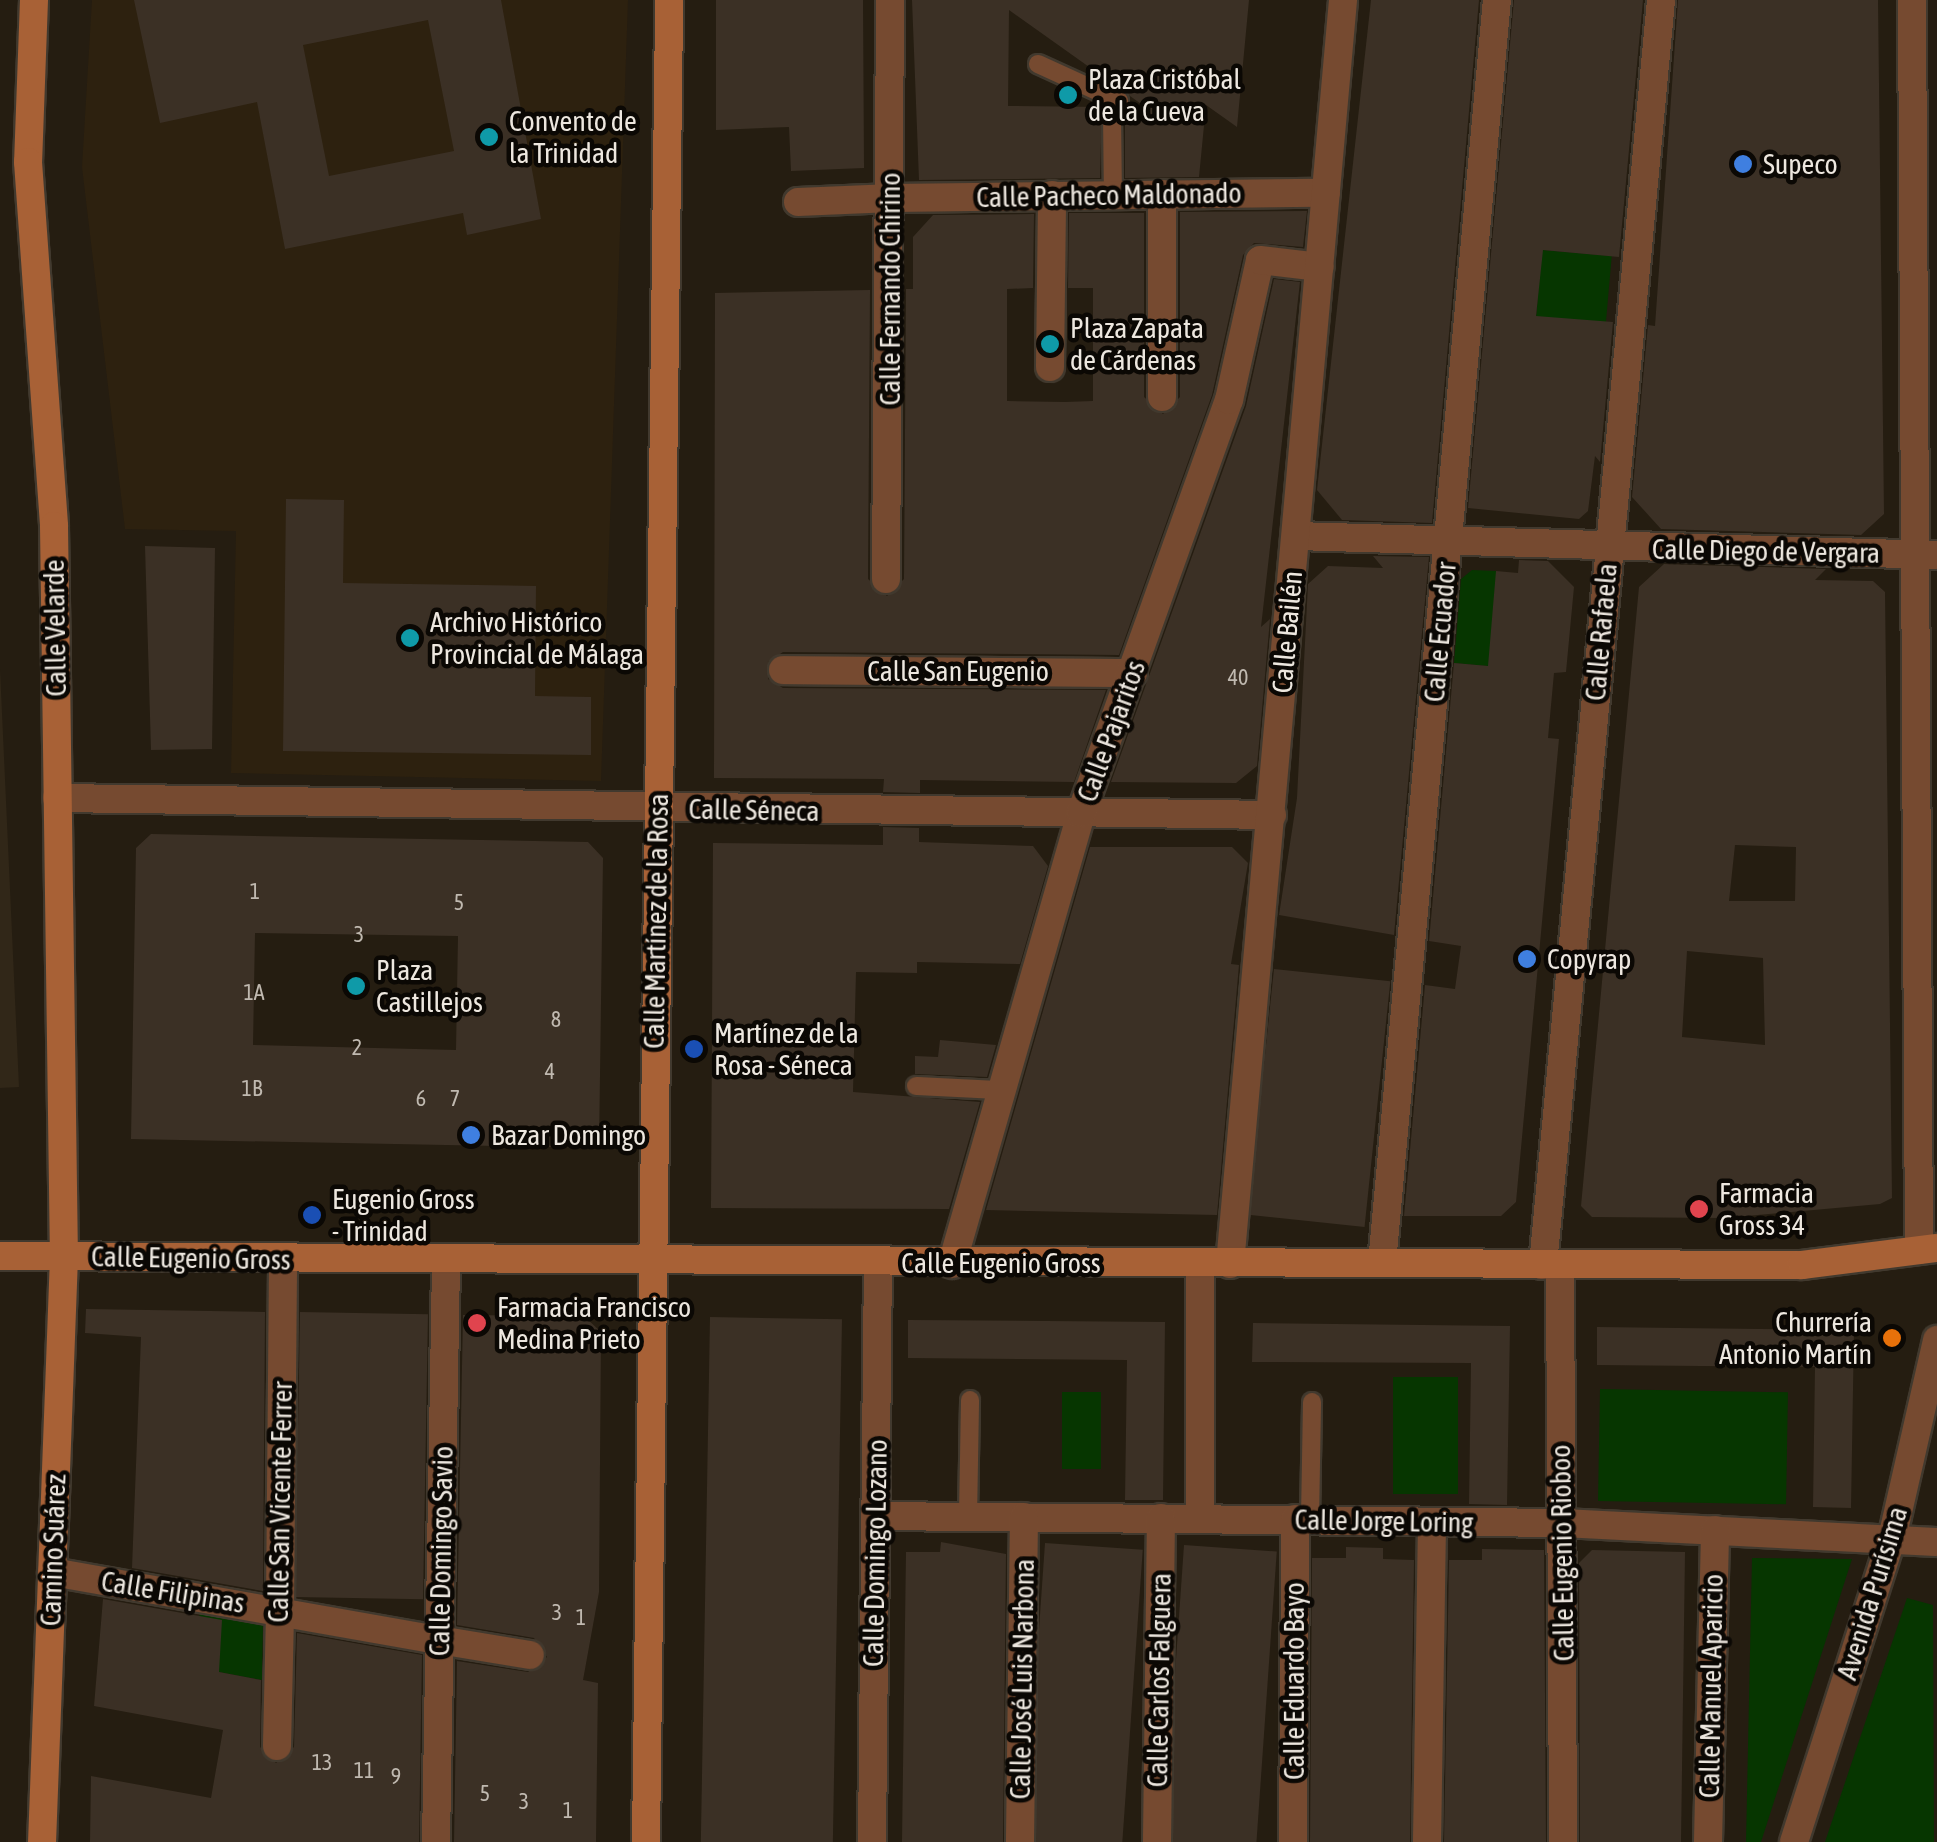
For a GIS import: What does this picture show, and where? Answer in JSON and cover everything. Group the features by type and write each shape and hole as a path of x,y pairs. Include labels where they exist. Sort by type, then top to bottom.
{"main road":[{"name":"Calle Velarde","path":"34,0 28,162 54,526 64,1257"},
{"name":"Calle Martínez de la Rosa","path":"646,1842 669,0"},
{"name":"Calle Eugenio Gross","path":"0,1256 952,1264 1802,1265 1928,1249"},
{"name":"Camino Suárez","path":"42,1842 64,1257"}],"street":[{"name":"Calle Fernando Chirino","path":"886,579 892,198 890,0"},
{"name":"Calle Bailén","path":"1230,1264 1343,0"},
{"name":"Calle Ecuador","path":"1382,1263 1498,0"},
{"name":"Calle Rafaela","path":"1552,1265 1608,548 1661,0"},
{"path":"1912,0 1927,554 1928,1249"},
{"name":"Calle Pacheco Maldonado","path":"798,202 1326,193"},
{"path":"1162,194 1162,396"},
{"path":"1050,367 1052,195"},
{"name":"Calle Pajaritos","path":"952,1264 1081,812 1229,400 1260,260 1320,267"},
{"name":"Calle Diego de Vergara","path":"1296,536 1608,548 1927,554"},
{"name":"Calle San Eugenio","path":"783,670 1133,672"},
{"name":"Calle Séneca","path":"57,798 657,809 1272,814"},
{"name":"Calle San Vicente Ferrer","path":"278,1746 283,1259"},
{"name":"Calle Domingo Savio","path":"436,1842 446,1261"},
{"name":"Calle Domingo Lozano","path":"872,1842 878,1263"},
{"path":"1200,1264 1200,1518"},
{"name":"Calle Eugenio Rioboo","path":"1552,1265 1562,1523 1563,1842"},
{"name":"Avenida Purísima","path":"1794,1842 1894,1534 1937,1340"},
{"name":"Calle Jorge Loring","path":"875,1516 1562,1523 1894,1534 1937,1542"},
{"name":"Calle José Luis Narbona","path":"1020,1842 1024,1516"},
{"name":"Calle Carlos Falguera","path":"1158,1842 1161,1518"},
{"name":"Calle Eduardo Bayo","path":"1293,1842 1303,1519"},
{"path":"1426,1842 1432,1523"},
{"name":"Calle Manuel Aparicio","path":"1708,1842 1715,1530"},
{"name":"Calle Filipinas","path":"52,1572 280,1609 530,1656"}],"lane":[{"path":"1038,64 1120,101 1112,116 1112,194"},
{"path":"916,1086 999,1090"},
{"path":"968,1517 970,1400"},
{"path":"1303,1519 1312,1402"}],"shaded area":[{"path":"92,0 628,0 601,781 231,773 236,531 125,529 82,167"},
{"path":"0,669 19,1087 0,1088"}],"green space":[{"path":"1542,250 1612,256 1606,323 1536,317"},
{"path":"1472,570 1496,571 1499,667 1454,663 1461,579"},
{"path":"1393,1377 1458,1377 1458,1494 1393,1494"},
{"path":"1600,1389 1788,1392 1786,1504 1598,1501"},
{"path":"1062,1392 1101,1392 1101,1469 1062,1469"},
{"path":"1752,1558 1852,1559 1761,1842 1746,1842"},
{"path":"1907,1598 1933,1605 1934,1842 1825,1842"},
{"path":"198,1611 263,1621 262,1680 219,1672"}],"building":[{"name":"Convento de la Trinidad","path":"134,0 501,0 541,219 467,235 463,213 285,249 257,102 160,123","holes":["428,20 454,151 329,176 303,45"]},
{"path":"716,0 863,0 864,168 791,171 789,127 716,130"},
{"path":"912,0 1249,0 1237,127 1206,105 1199,177 1125,178 1125,119 1130,106 1144,106 1009,10 1008,106 1102,107 1100,178 919,180"},
{"path":"1371,0 1479,0 1432,523 1342,520 1317,490"},
{"path":"1514,0 1643,0 1619,257 1543,250 1536,316 1613,322 1600,462 1595,456 1588,511 1579,519 1468,508"},
{"path":"1678,0 1878,0 1884,514 1861,535 1661,529 1632,497 1648,325 1655,326"},
{"path":"1307,211 1303,247 1254,243 1243,255 1212,395 1119,655 783,652 768,662 768,679 783,688 1106,690 1074,782 920,780 920,793 883,792 884,779 714,778 715,293 870,290 868,579 887,596 904,579 906,289 913,289 913,237 933,215 1034,214 1033,288 1007,289 1007,401 1065,402 1093,401 1093,288 1068,288 1069,213 1144,213 1144,397 1163,414 1180,397 1180,212"},
{"path":"1274,279 1300,282 1261,627 1270,619 1257,766 1236,783 1111,782 1246,406"},
{"name":"Archivo Histórico Provincial de Málaga","path":"286,499 344,500 343,583 536,586 535,696 591,697 591,755 283,751"},
{"path":"145,546 215,548 212,749 151,750"},
{"path":"1373,556 1429,557 1394,935 1279,915 1297,798 1308,584 1328,566 1383,568"},
{"path":"1519,560 1548,561 1574,587 1566,672 1554,673 1548,738 1559,739 1516,1202 1501,1216 1404,1216 1425,985 1455,989 1461,946 1429,941 1454,663 1488,666 1496,571 1518,573"},
{"path":"1664,564 1826,569 1815,580 1873,581 1885,592 1892,1198 1880,1204 1724,1218 1592,1217 1581,1206 1639,587","holes":["1735,845 1796,847 1795,901 1729,901","1687,951 1763,958 1765,1045 1682,1037"]},
{"path":"883,827 919,828 919,842 1033,846 1048,866 1020,964 917,962 917,973 856,972 853,1092 980,1102 949,1209 711,1208 713,843 883,845"},
{"path":"151,834 588,842 603,858 599,1148 131,1139 136,848","holes":["255,933 458,936 456,1050 253,1045"]},
{"path":"1090,847 1232,847 1248,863 1231,964 1239,965 1217,1215 986,1210"},
{"path":"1274,969 1390,981 1365,1227 1248,1215"},
{"path":"940,1040 996,1045 987,1077 915,1074 915,1056 938,1057"},
{"path":"86,1309 265,1312 263,1591 132,1568 141,1337 85,1333"},
{"path":"300,1312 428,1314 423,1599 295,1597"},
{"path":"463,1315 584,1316 601,1332 599,1592 583,1680 598,1683 596,1842 454,1842 457,1661 528,1672 547,1657 534,1638 457,1625"},
{"path":"710,1317 842,1319 833,1842 701,1842"},
{"path":"908,1320 1165,1322 1163,1500 1125,1500 1127,1360 908,1358"},
{"path":"1253,1323 1510,1326 1507,1505 1469,1504 1471,1363 1252,1362"},
{"path":"1597,1327 1854,1330 1851,1508 1813,1507 1815,1367 1597,1365"},
{"path":"941,1542 1006,1554 1003,1842 902,1842 906,1552 940,1552"},
{"path":"1045,1543 1143,1550 1122,1842 1024,1841"},
{"path":"1184,1545 1277,1551 1256,1842 1163,1841"},
{"path":"1346,1547 1383,1548 1383,1559 1414,1560 1410,1842 1310,1842 1312,1558 1346,1558"},
{"path":"1482,1549 1544,1550 1546,1842 1444,1842 1449,1560 1482,1560"},
{"path":"1592,1550 1685,1552 1681,1842 1580,1842 1579,1563"},
{"path":"103,1599 222,1620 219,1672 261,1680 260,1747 276,1763 294,1747 297,1633 422,1655 419,1842 90,1842 91,1776 211,1798 223,1730 94,1706"}],"place":[{"name":"Plaza Cristóbal de la Cueva","path":"1068,95"},
{"name":"Convento de la Trinidad","path":"489,137"},
{"name":"Supeco","path":"1743,164"},
{"name":"Plaza Zapata de Cárdenas","path":"1050,344"},
{"name":"Archivo Histórico Provincial de Málaga","path":"410,638"},
{"name":"Copyrap","path":"1527,959"},
{"name":"Plaza Castillejos","path":"356,986"},
{"name":"Martínez de la Rosa - Séneca","path":"694,1049"},
{"name":"Bazar Domingo","path":"471,1135"},
{"name":"Farmacia Gross 34","path":"1699,1209"},
{"name":"Eugenio Gross - Trinidad","path":"312,1215"},
{"name":"Farmacia Francisco Medina Prieto","path":"477,1323"},
{"name":"Churrería Antonio Martín","path":"1892,1338"}]}
